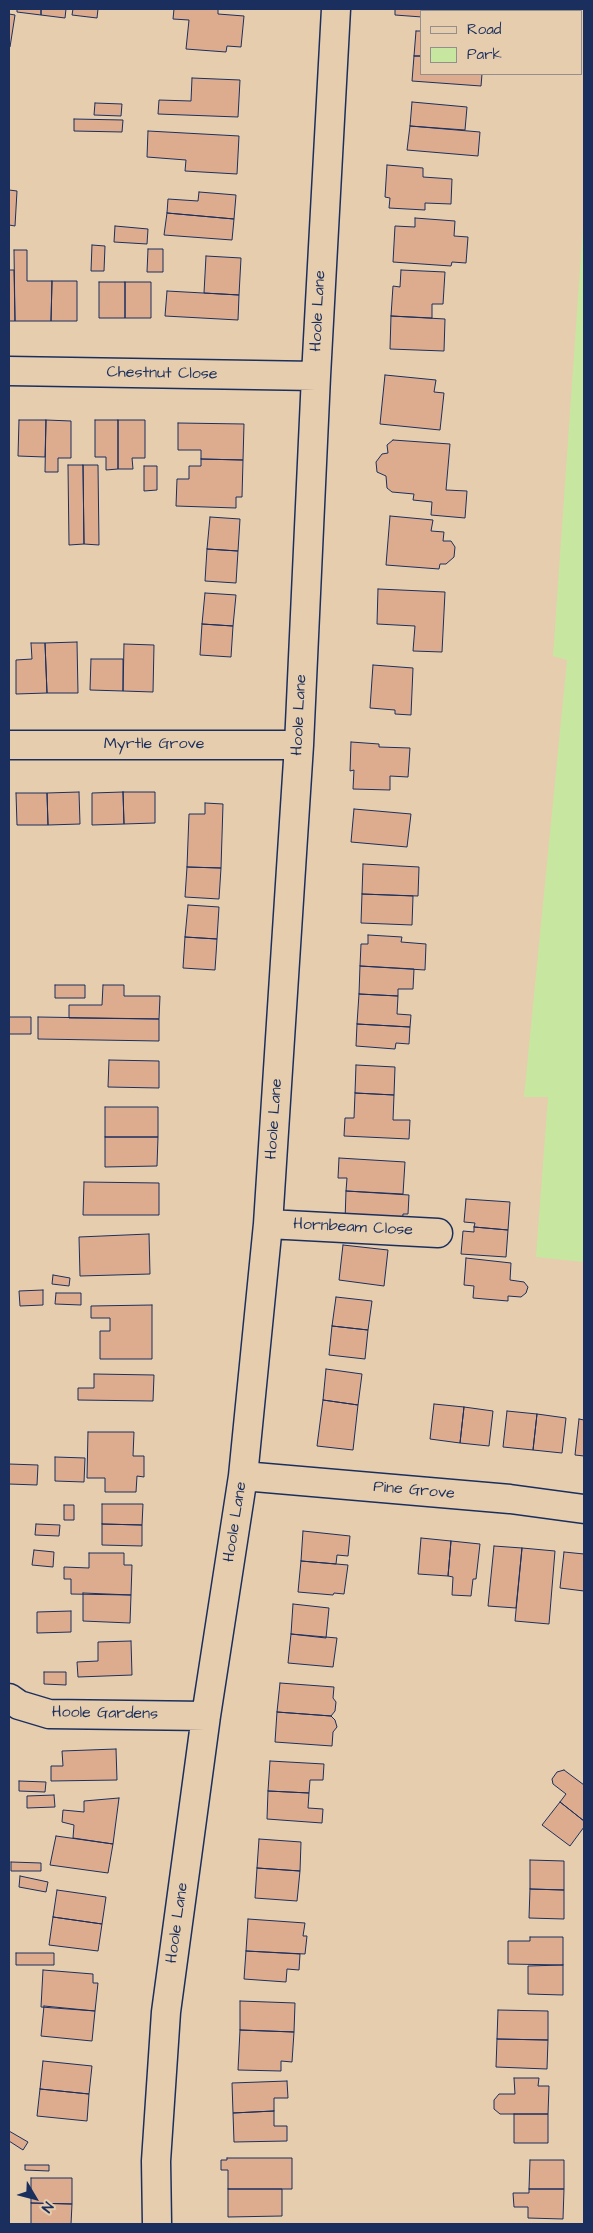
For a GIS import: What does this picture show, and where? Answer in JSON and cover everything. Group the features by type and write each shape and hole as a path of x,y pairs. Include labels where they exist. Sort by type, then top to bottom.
{"street":[{"name":"Hoole Lane","path":"157,2224 156,2161 166,2012 206,1716 243,1476 268,1224 299,745 316,376 336,9"},
{"name":"Chestnut Close","path":"9,371 316,376"},
{"name":"Myrtle Grove","path":"9,746 299,745"},
{"name":"Hornbeam Close","path":"268,1224 438,1233"},
{"name":"Pine Grove","path":"243,1476 510,1498 584,1509"},
{"name":"Hoole Gardens","path":"9,1698 19,1705 49,1714 206,1716"}],"green space":[{"path":"584,212 584,1262 536,1257 548,1097 524,1097 567,660 553,656"}],"building":[{"path":"17,9 41,9 41,15 17,12"},
{"path":"41,9 66,9 65,18 41,15"},
{"path":"73,9 98,9 97,18 72,15"},
{"path":"174,9 218,9 218,14 244,16 241,47 227,46 226,52 186,49 189,20 173,19"},
{"path":"395,9 476,9 420,10 420,17 395,15"},
{"path":"9,14 15,15 10,47 9,47"},
{"path":"416,31 420,31 420,56 414,56"},
{"path":"414,56 420,56 420,75 482,75 481,86 412,81"},
{"path":"192,78 240,80 238,117 158,114 159,100 191,101"},
{"path":"412,102 467,107 465,130 410,126"},
{"path":"95,103 122,104 121,116 94,115"},
{"path":"74,119 123,120 122,132 74,131"},
{"path":"410,126 480,132 478,156 407,150"},
{"path":"148,131 239,136 237,174 185,171 186,160 147,157"},
{"path":"387,165 423,168 423,177 452,179 451,204 425,203 425,210 389,208 390,198 385,197"},
{"path":"9,190 17,191 15,226 9,225"},
{"path":"199,192 236,195 234,219 167,213 168,199 198,201"},
{"path":"167,213 234,219 232,240 164,235"},
{"path":"415,218 455,221 454,236 468,237 466,263 452,262 451,266 393,262 395,226 415,227"},
{"path":"115,226 148,229 147,244 114,242"},
{"path":"92,245 105,246 104,271 91,271"},
{"path":"148,249 163,249 163,272 147,272"},
{"path":"14,250 27,250 27,281 52,281 51,321 15,321"},
{"path":"206,256 241,258 239,295 204,293"},
{"path":"9,270 14,270 15,321 9,321"},
{"path":"401,270 445,272 443,304 432,304 432,318 391,316 393,286 400,287"},
{"path":"52,281 77,281 77,321 51,321"},
{"path":"99,282 125,282 125,318 99,318"},
{"path":"125,282 151,282 151,318 125,318"},
{"path":"167,291 239,295 238,320 165,316"},
{"path":"391,316 445,319 444,351 390,349"},
{"path":"385,375 436,380 434,392 444,393 440,430 380,424"},
{"path":"19,420 46,420 45,457 18,456"},
{"path":"46,420 71,421 71,458 58,458 58,472 45,472"},
{"path":"95,420 118,420 118,469 106,470 106,457 95,457"},
{"path":"118,420 145,420 145,458 132,458 133,469 118,469"},
{"path":"178,423 244,424 243,460 201,459 201,450 178,450"},
{"path":"393,440 450,444 446,490 467,491 465,518 431,515 432,502 413,500 414,494 392,492 387,488 386,476 377,472 376,462 382,454 388,453 387,445"},
{"path":"201,459 243,460 242,497 236,497 236,508 176,506 177,479 189,479 189,466 201,466"},
{"path":"68,465 83,465 84,544 69,545"},
{"path":"83,465 98,465 99,545 84,544"},
{"path":"144,466 157,466 157,490 144,491"},
{"path":"390,516 433,520 431,531 444,532 443,541 451,541 455,547 454,557 446,564 440,564 439,569 386,565"},
{"path":"210,517 240,519 238,551 207,549"},
{"path":"207,549 238,551 236,583 205,581"},
{"path":"378,589 445,592 442,652 413,651 415,626 377,624"},
{"path":"205,593 236,595 233,626 202,624"},
{"path":"202,624 233,626 231,657 200,655"},
{"path":"77,642 78,693 47,693 45,643"},
{"path":"31,643 45,643 47,693 16,694 16,660 32,659"},
{"path":"124,644 154,645 153,692 123,691"},
{"path":"91,659 123,659 123,691 90,690"},
{"path":"373,665 413,668 411,715 395,714 395,710 370,708"},
{"path":"351,742 379,744 379,747 410,748 408,777 390,776 390,790 353,789 354,770 350,771"},
{"path":"79,792 80,824 48,825 47,793"},
{"path":"123,792 155,792 155,823 124,824"},
{"path":"123,792 124,824 92,825 92,793"},
{"path":"16,793 47,793 48,825 17,825"},
{"path":"205,803 223,804 221,868 187,867 189,814 205,814"},
{"path":"354,809 411,814 407,847 351,842"},
{"path":"363,864 419,867 418,896 362,894"},
{"path":"187,867 221,868 219,899 185,897"},
{"path":"362,894 413,896 412,925 361,923"},
{"path":"188,905 219,907 217,939 185,937"},
{"path":"368,935 402,937 401,942 426,944 425,970 360,966 361,944 368,944"},
{"path":"185,937 217,939 215,970 183,968"},
{"path":"360,966 414,969 413,989 398,989 398,996 359,994"},
{"path":"55,985 85,985 85,998 55,998"},
{"path":"103,985 124,985 124,996 160,996 159,1019 69,1018 69,1005 102,1005"},
{"path":"359,994 398,996 397,1014 411,1015 410,1027 357,1024"},
{"path":"9,1017 31,1017 31,1034 9,1034"},
{"path":"38,1017 159,1019 159,1041 38,1039"},
{"path":"357,1024 410,1027 409,1044 396,1043 395,1049 356,1046"},
{"path":"109,1060 159,1061 159,1088 108,1087"},
{"path":"356,1065 395,1067 394,1095 355,1093"},
{"path":"355,1093 394,1095 393,1120 410,1120 409,1139 344,1136 345,1118 354,1118"},
{"path":"105,1107 158,1107 158,1137 105,1137"},
{"path":"105,1137 158,1137 157,1166 105,1167"},
{"path":"339,1158 405,1162 403,1194 346,1191 347,1178 338,1178"},
{"path":"84,1182 159,1183 159,1215 83,1215"},
{"path":"346,1191 409,1195 408,1214 403,1214 402,1224 345,1221"},
{"path":"466,1199 510,1202 508,1230 474,1227 475,1223 464,1222"},
{"path":"474,1227 508,1230 506,1257 461,1254 463,1231 474,1232"},
{"path":"149,1234 150,1274 80,1276 79,1237"},
{"path":"343,1245 388,1250 384,1286 339,1280"},
{"path":"466,1258 511,1263 510,1280 524,1282 528,1287 526,1293 521,1297 508,1296 508,1301 473,1298 474,1286 464,1285"},
{"path":"53,1275 70,1278 69,1286 52,1284"},
{"path":"43,1290 43,1305 20,1306 19,1291"},
{"path":"56,1293 81,1293 81,1305 55,1304"},
{"path":"336,1297 372,1301 368,1330 332,1326"},
{"path":"152,1305 152,1359 100,1359 100,1331 110,1331 110,1318 91,1318 91,1306"},
{"path":"332,1326 368,1330 365,1359 329,1355"},
{"path":"326,1369 362,1374 358,1405 323,1400"},
{"path":"94,1374 154,1375 153,1401 78,1400 78,1388 94,1388"},
{"path":"323,1400 358,1405 353,1450 317,1446"},
{"path":"434,1404 464,1407 460,1443 430,1439"},
{"path":"464,1407 493,1411 489,1446 460,1443"},
{"path":"507,1411 537,1414 533,1450 503,1447"},
{"path":"537,1414 566,1418 562,1453 533,1450"},
{"path":"579,1419 584,1420 584,1456 575,1455"},
{"path":"88,1432 134,1432 133,1456 144,1456 144,1477 137,1476 136,1492 105,1492 105,1478 87,1478"},
{"path":"55,1457 85,1458 84,1482 55,1481"},
{"path":"9,1464 38,1465 37,1485 9,1484"},
{"path":"102,1504 143,1504 142,1525 102,1524"},
{"path":"64,1505 74,1505 74,1520 64,1520"},
{"path":"36,1524 60,1525 59,1536 35,1535"},
{"path":"102,1524 142,1525 142,1546 102,1545"},
{"path":"303,1531 350,1536 348,1556 337,1555 336,1564 301,1561"},
{"path":"421,1538 451,1541 448,1576 418,1574"},
{"path":"451,1541 480,1544 476,1579 473,1579 471,1596 452,1595 453,1577 448,1576"},
{"path":"494,1546 522,1548 516,1608 488,1606"},
{"path":"522,1548 555,1551 549,1624 515,1621"},
{"path":"34,1550 54,1552 53,1567 32,1565"},
{"path":"564,1552 584,1554 584,1591 560,1588"},
{"path":"89,1553 124,1553 124,1565 132,1565 131,1595 71,1594 71,1579 64,1579 64,1567 89,1568"},
{"path":"301,1561 348,1565 344,1594 298,1592"},
{"path":"83,1593 131,1595 130,1623 83,1621"},
{"path":"293,1604 329,1608 326,1638 291,1634"},
{"path":"71,1611 71,1632 37,1633 37,1612"},
{"path":"291,1634 337,1638 333,1667 288,1663"},
{"path":"131,1641 132,1675 78,1677 77,1662 98,1661 98,1642"},
{"path":"44,1672 66,1672 66,1685 44,1684"},
{"path":"280,1683 334,1687 335,1711 331,1716 277,1712"},
{"path":"277,1712 331,1716 335,1720 337,1727 333,1732 332,1746 275,1742"},
{"path":"116,1749 117,1780 51,1781 51,1766 63,1766 62,1751"},
{"path":"270,1761 324,1764 323,1780 310,1780 309,1793 268,1791"},
{"path":"564,1770 584,1785 584,1821 560,1802 566,1794 553,1784 552,1779 557,1772"},
{"path":"19,1781 46,1782 45,1792 19,1791"},
{"path":"268,1791 309,1793 308,1808 323,1809 322,1823 267,1819"},
{"path":"54,1795 55,1807 27,1808 27,1796"},
{"path":"119,1798 113,1844 73,1838 74,1825 62,1822 63,1810 84,1812 84,1801"},
{"path":"560,1802 584,1821 584,1827 570,1846 542,1825"},
{"path":"56,1836 113,1844 108,1873 50,1865"},
{"path":"259,1839 301,1842 300,1871 257,1868"},
{"path":"530,1860 564,1861 564,1890 530,1889"},
{"path":"11,1862 41,1863 41,1871 11,1871"},
{"path":"257,1868 300,1871 297,1901 255,1898"},
{"path":"20,1876 48,1882 46,1892 19,1887"},
{"path":"530,1889 564,1890 564,1919 529,1918"},
{"path":"57,1890 106,1897 102,1924 53,1917"},
{"path":"53,1917 102,1924 98,1951 49,1945"},
{"path":"248,1919 305,1923 303,1936 307,1936 305,1954 246,1951"},
{"path":"530,1937 563,1937 563,1965 508,1964 508,1941 530,1941"},
{"path":"246,1951 300,1954 299,1970 287,1969 286,1982 244,1979"},
{"path":"16,1953 54,1953 54,1965 16,1965"},
{"path":"563,1965 563,1995 528,1994 528,1966"},
{"path":"43,1970 93,1974 93,1983 98,1983 95,2011 41,2007"},
{"path":"240,2001 295,2003 294,2032 240,2030"},
{"path":"44,2006 95,2011 92,2041 41,2036"},
{"path":"498,2010 548,2011 548,2040 497,2039"},
{"path":"240,2030 294,2032 292,2062 281,2061 281,2071 238,2070"},
{"path":"497,2039 548,2040 547,2069 496,2067"},
{"path":"43,2061 92,2066 89,2094 40,2089"},
{"path":"514,2078 539,2078 538,2086 549,2086 548,2114 500,2114 494,2109 494,2100 499,2094 515,2094"},
{"path":"287,2081 288,2098 274,2098 274,2111 233,2113 232,2083"},
{"path":"40,2089 89,2094 87,2121 37,2116"},
{"path":"274,2111 274,2126 287,2126 287,2141 234,2142 233,2113"},
{"path":"514,2114 548,2114 548,2143 514,2143"},
{"path":"9,2131 28,2142 23,2150 9,2141"},
{"path":"227,2158 292,2158 292,2189 228,2189 228,2170 221,2170 221,2160 227,2160"},
{"path":"530,2160 564,2160 564,2189 529,2189"},
{"path":"25,2165 49,2165 49,2171 25,2170"},
{"path":"31,2178 72,2178 72,2204 31,2203"},
{"path":"228,2189 282,2189 282,2216 228,2217"},
{"path":"529,2189 564,2189 563,2219 528,2218 528,2207 514,2207 513,2193 529,2193"},
{"path":"31,2203 72,2204 71,2224 31,2224"}]}
